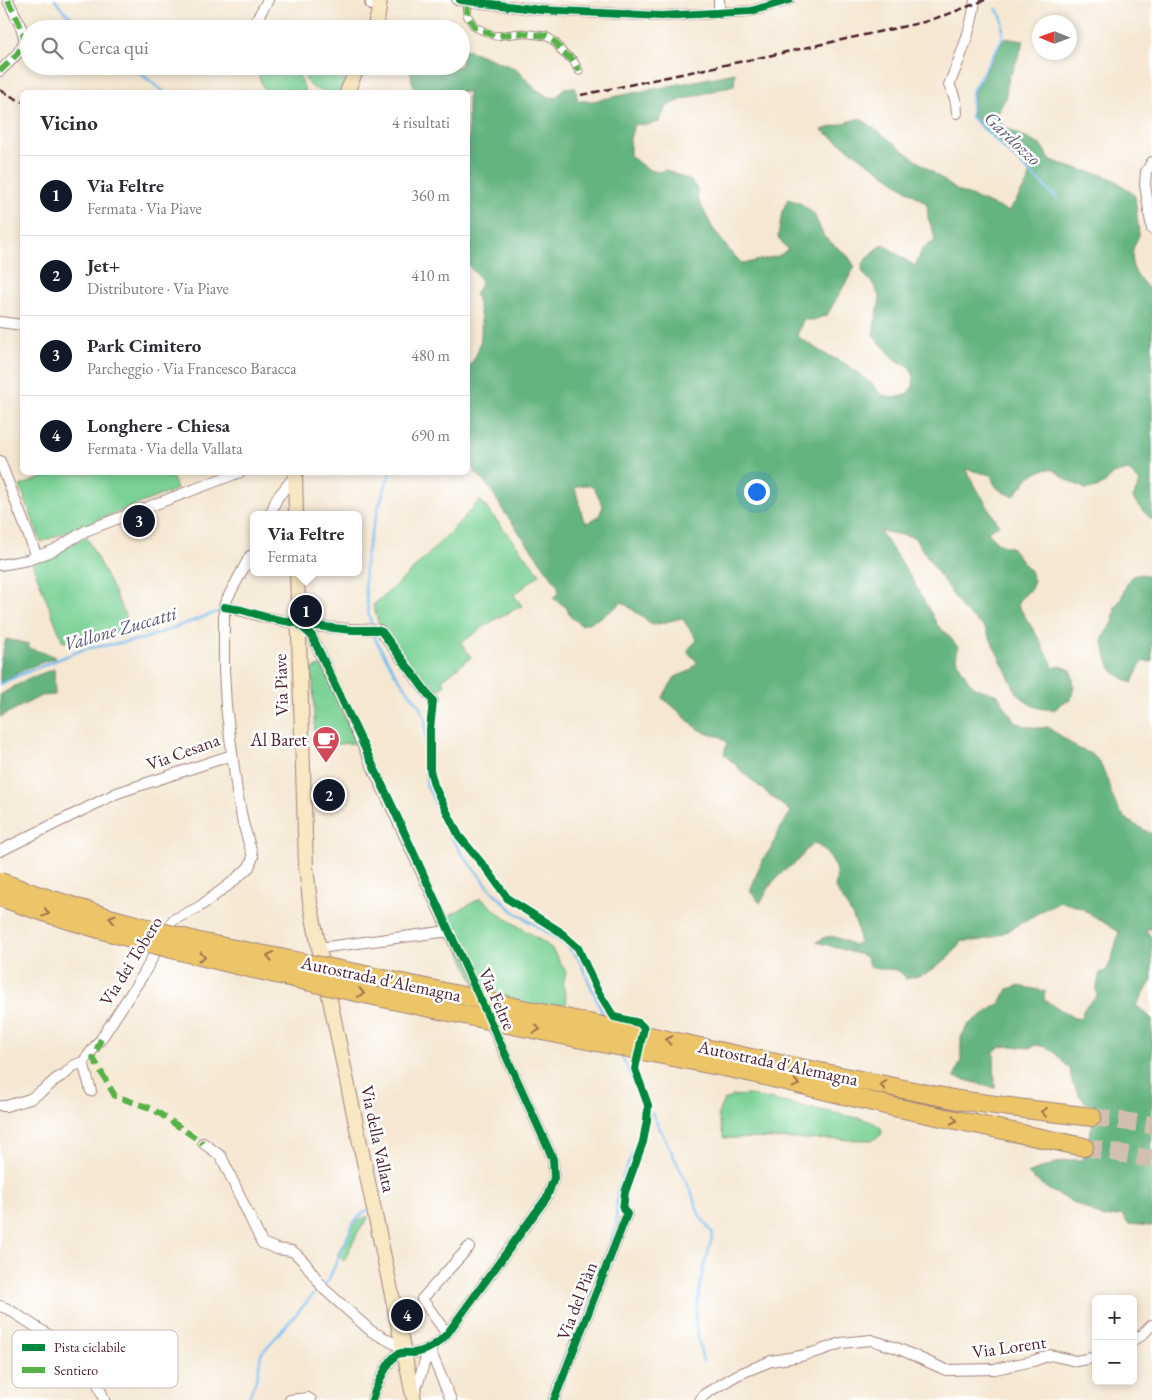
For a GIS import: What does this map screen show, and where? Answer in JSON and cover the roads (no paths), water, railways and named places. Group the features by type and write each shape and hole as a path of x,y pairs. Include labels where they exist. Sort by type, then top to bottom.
{"highway":[{"name":"Autostrada d'Alemagna","path":"0,882 113,919 198,942 361,974 750,1065 894,1107 1084,1147"},
{"name":"Autostrada d'Alemagna","path":"0,897 107,932 195,955 357,992 750,1065 958,1100 1092,1117"}],"main road":[{"path":"348,90 354,75"},
{"path":"295,475 296,511"},
{"name":"Via Piave","path":"297,576 304,835 308,886"},
{"name":"Via della Vallata","path":"308,886 319,948 414,1398"}],"street":[{"path":"8,0 20,27"},
{"path":"256,20 268,0"},
{"path":"374,11 385,0"},
{"path":"579,71 573,60 546,36 521,33 495,36 475,27 467,15 461,0 661,16 751,10 789,0"},
{"path":"719,0 719,13"},
{"path":"957,113 954,95 949,85 972,21 975,0"},
{"path":"0,71 13,59 20,48"},
{"path":"1152,162 1146,172 1145,185 1152,229"},
{"path":"0,322 20,324"},
{"path":"0,461 36,557"},
{"path":"0,565 36,557 54,550 85,531 232,475"},
{"path":"272,511 277,498 294,475"},
{"path":"250,556 224,607 298,623 382,632 397,655 433,701"},
{"name":"Via Cesana","path":"0,851 116,793 232,755 224,669 224,607"},
{"name":"Via Feltre","path":"298,623 312,636 553,1159 554,1178 547,1197 446,1334 429,1348"},
{"name":"Via dei Tobero","path":"2,1106 30,1099 46,1089 56,1079 66,1074 73,1066 83,1062 101,1039 143,975 173,920 199,907 249,867 253,857 243,823 232,755"},
{"path":"319,948 449,931"},
{"path":"83,1062 91,1091"},
{"path":"203,1143 221,1156 262,1243 277,1249 292,1251 296,1254 324,1289 371,1331 403,1348 415,1352 429,1348"},
{"name":"Via del Piàn","path":"554,1400 627,1214"},
{"path":"446,1334 422,1299 469,1247"},
{"path":"0,1306 41,1330"},
{"path":"1137,1338 1152,1325"},
{"name":"Via Lorent","path":"700,1400 705,1394 736,1375 771,1360 801,1356 841,1343 871,1340 897,1348 946,1370 995,1369 1050,1355 1076,1361 1092,1358"},
{"path":"372,1400 376,1386 391,1362 403,1348"},
{"path":"414,1398 429,1348"},
{"path":"429,1348 451,1400"},
{"path":"100,1388 104,1400"},
{"path":"290,1400 308,1398 311,1400"}],"waterway":[{"path":"55,0 74,20"},
{"name":"Gardozzo","path":"996,8 1002,18 1003,38 972,91 971,117 1057,198"},
{"path":"142,75 161,90"},
{"path":"372,627 365,587 366,557 375,519 389,475"},
{"name":"Vallone Zuccatti","path":"0,684 84,649 143,639 220,611"},
{"path":"373,632 396,675 419,705 425,718 425,770 427,786 452,838 462,854 492,891 513,911 566,945 579,959 605,1019"},
{"path":"607,1252 616,1225 617,1191 638,1140 644,1117 644,1106 621,1054"},
{"path":"652,1113 691,1191 700,1216 713,1234 702,1275 695,1320 703,1362"},
{"path":"323,1285 328,1281 354,1222 364,1212 369,1210"},
{"path":"248,1400 258,1374 261,1354 319,1288"},
{"path":"548,1400 592,1290"}],"tunnel":[{"path":"1092,1117 1152,1125"},
{"path":"1084,1147 1152,1159"}],"railway":[{"path":"581,95 924,22 985,0"},
{"path":"0,90 20,101"}],"place":[{"name":"Park Cimitero","path":"139,521"},
{"name":"Via Feltre","path":"306,611"},
{"name":"Al Baret","path":"326,764"},
{"name":"Jet+","path":"329,795"},
{"name":"Longhere - Chiesa","path":"407,1315"}]}
